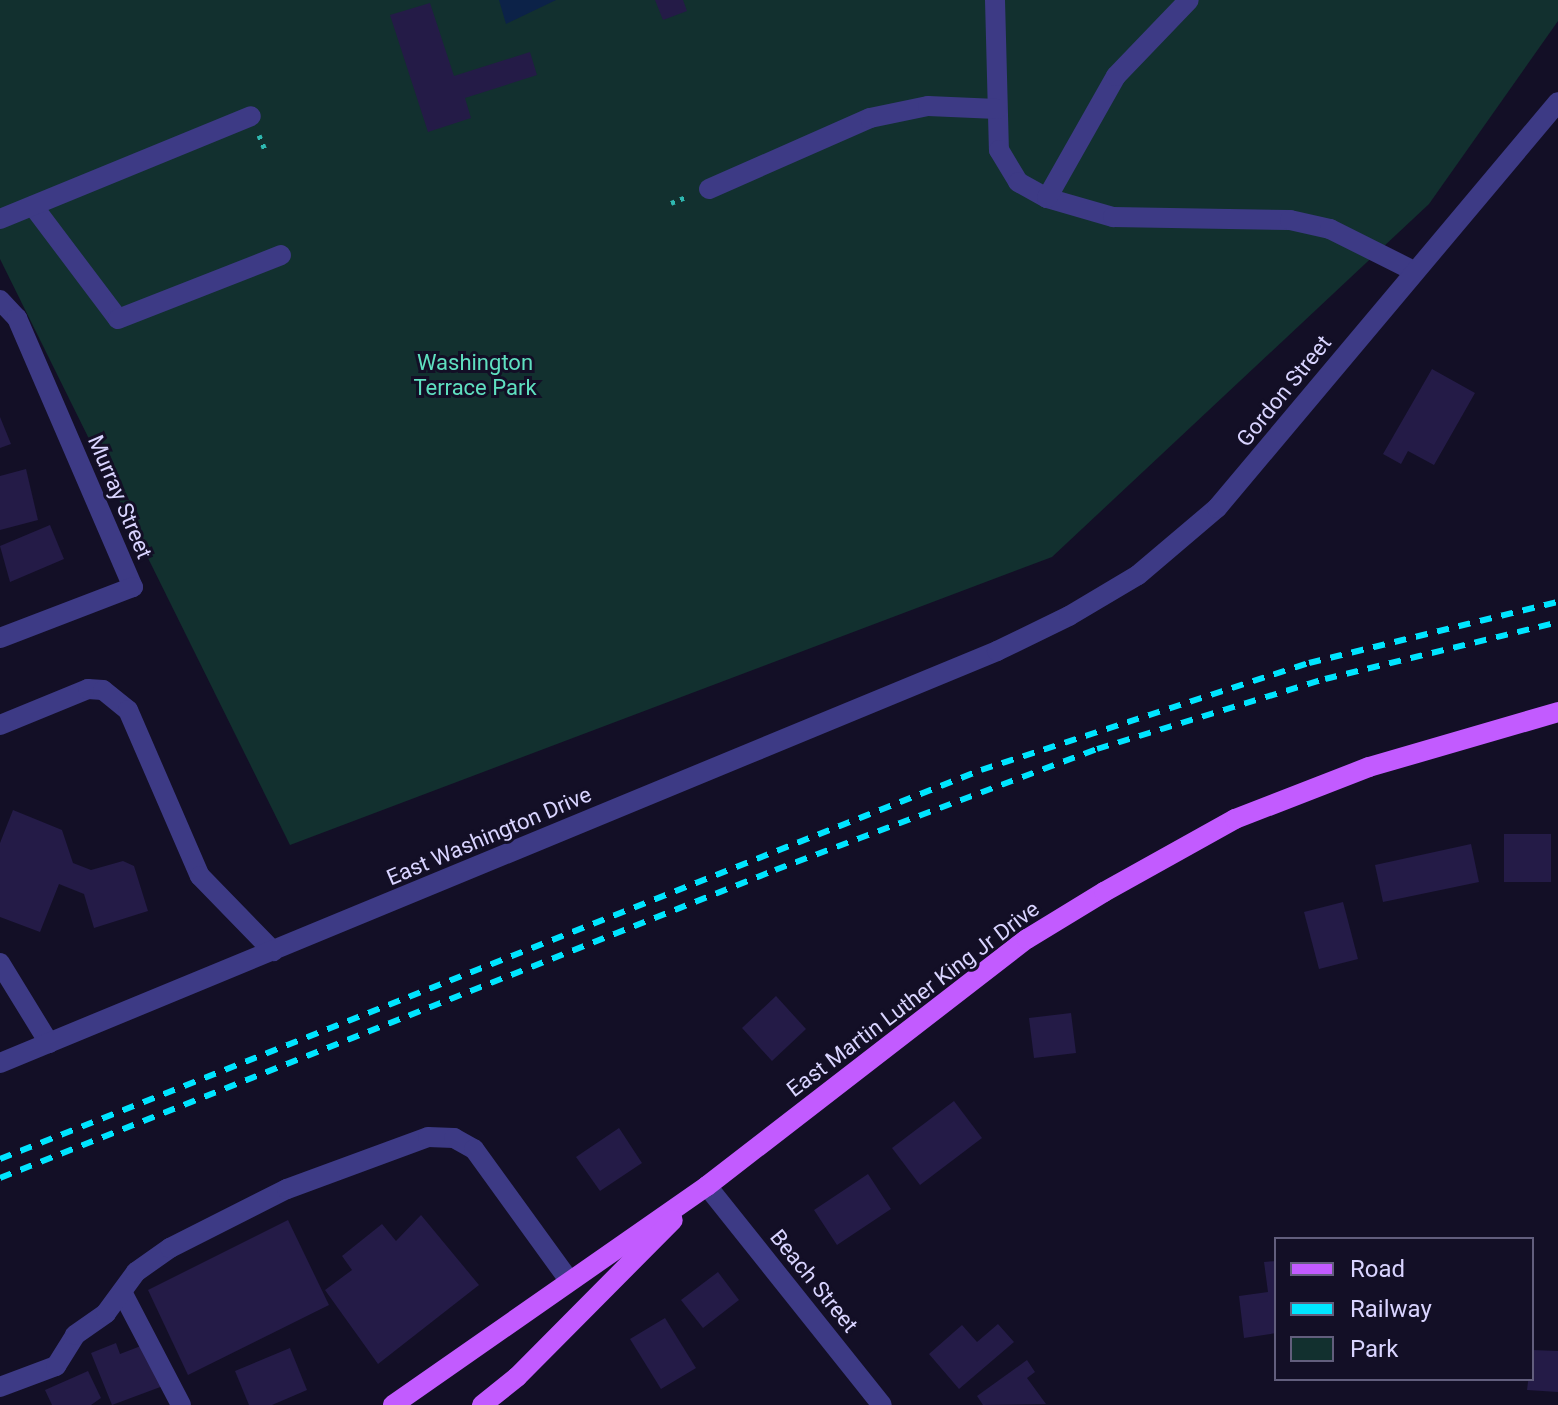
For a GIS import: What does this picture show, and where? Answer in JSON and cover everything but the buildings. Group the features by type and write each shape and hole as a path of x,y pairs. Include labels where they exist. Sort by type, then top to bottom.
{"main road":[{"name":"East Martin Luther King Jr Drive","path":"393,1405 707,1186 1027,939 1104,892 1235,819 1369,767 1558,712"},
{"name":"East Martin Luther King Jr Drive","path":"482,1405 517,1377 707,1186"}],"street":[{"path":"995,0 999,150 1018,182 1047,198 1113,217 1290,220 1330,229 1414,271"},
{"path":"1047,198 1116,76 1189,0"},
{"name":"Gordon Street","path":"997,651 1069,616 1174,548 1234,488 1558,102"},
{"path":"709,189 881,115 928,106 997,109"},
{"path":"0,219 251,116"},
{"path":"33,206 118,319 281,255"},
{"name":"Murray Street","path":"0,300 17,318 133,587 0,638"},
{"name":"East Washington Drive","path":"0,1063 997,651"},
{"path":"0,725 88,689 103,690 128,710 200,876 273,951"},
{"path":"0,963 49,1043"},
{"path":"0,1387 56,1366 75,1335 106,1313 136,1272 170,1248 287,1189 428,1137 454,1138 474,1149 569,1280"},
{"name":"Beach Street","path":"707,1186 882,1405"},
{"path":"122,1292 181,1405"}],"green space":[{"name":"Washington Terrace Park","path":"0,0 1558,0 1558,21 1429,204 1052,557 290,845 0,259"}],"water":[{"path":"499,0 556,0 506,24"}],"railway":[{"path":"0,1159 981,770 1309,663 1558,602"},
{"path":"0,1178 775,870 1097,749 1325,679 1558,622"}]}
